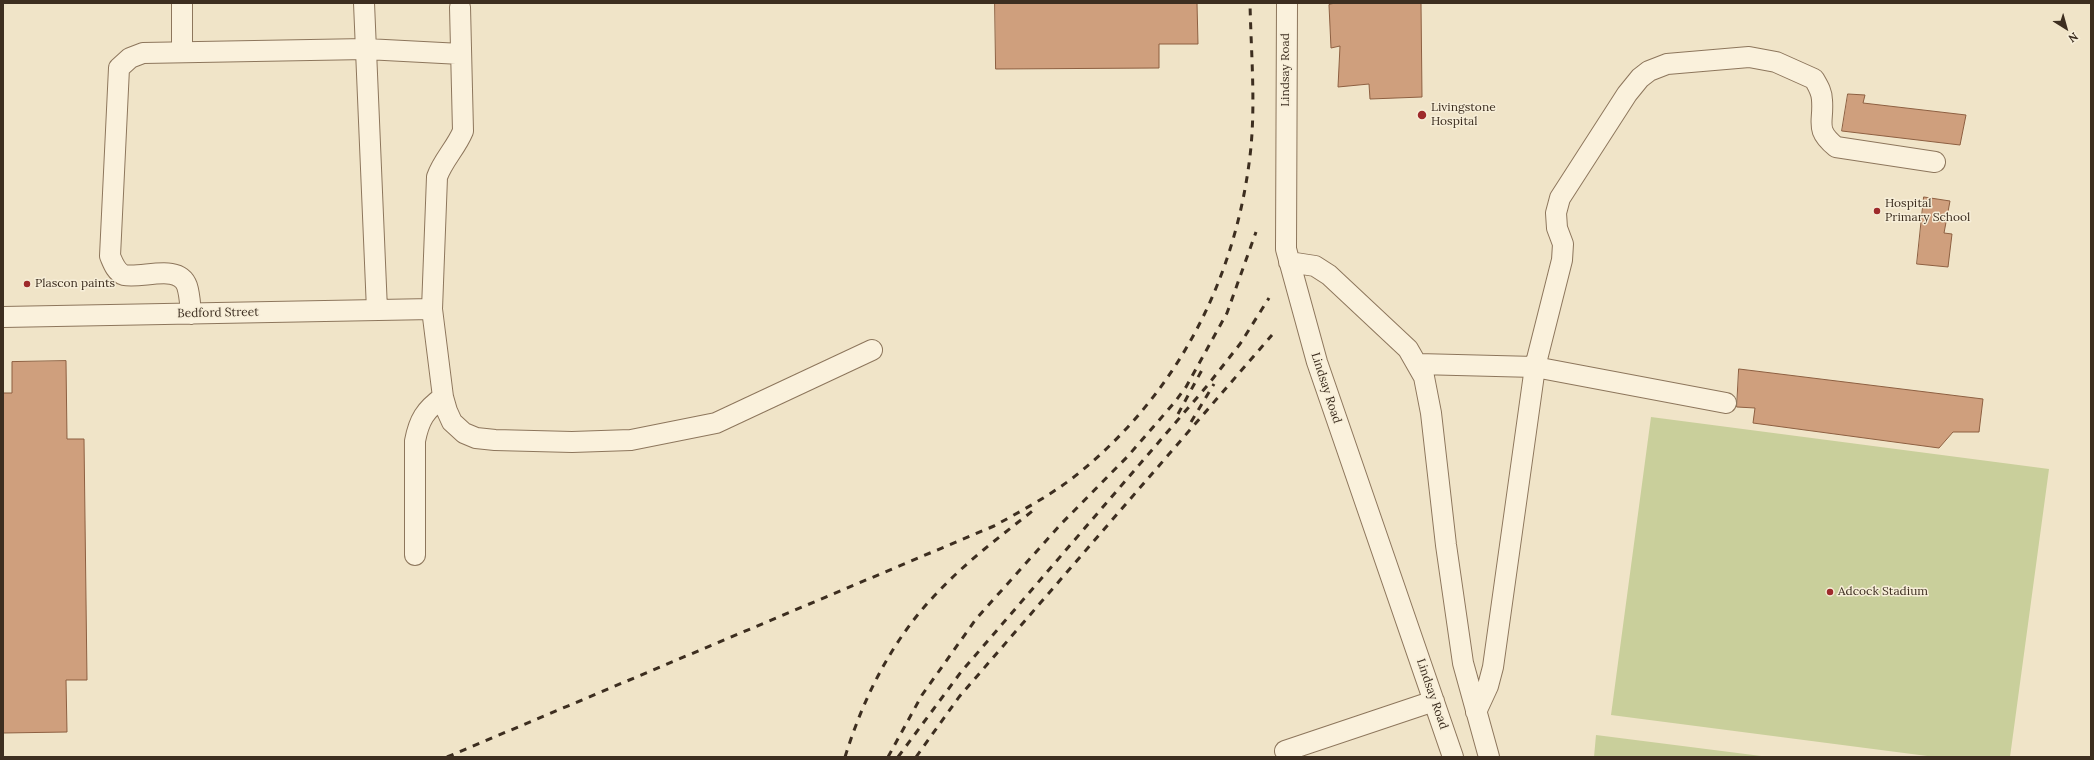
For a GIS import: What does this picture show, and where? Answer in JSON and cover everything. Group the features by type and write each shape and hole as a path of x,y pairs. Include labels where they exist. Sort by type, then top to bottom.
{"street":[{"path":"182,3 182,52"},
{"path":"364,3 377,310"},
{"name":"Lindsay Road","path":"1287,3 1286,249 1317,362 1453,757"},
{"path":"460,7 463,131 458,143 441,167 437,177 432,310 446,412 452,422 464,433 476,438 495,440 564,442 631,440 716,423 872,350"},
{"path":"191,314 187,285 180,276 172,274 124,275 115,269 110,256 119,68 130,58 143,53 366,49 461,54"},
{"path":"1476,712 1488,686 1493,667 1535,367 1562,260 1563,244 1557,228 1556,213 1560,198 1627,94 1640,78 1649,71 1667,64 1749,56 1776,62 1814,80 1822,100 1820,129 1825,138 1836,147 1936,162"},
{"path":"1289,262 1315,266 1329,275 1408,349 1418,364 1429,394 1446,545 1463,663 1489,757"},
{"name":"Bedford Street","path":"3,317 432,310"},
{"path":"1418,364 1535,367 1726,403"},
{"path":"415,555 415,441 419,423 432,405 443,396"},
{"path":"1285,751 1434,701"}],"green space":[{"name":"Adcock Stadium","path":"1651,417 2049,469 2010,757 1935,757 1611,715"},
{"path":"1596,735 1769,757 1594,757"}],"building":[{"path":"995,3 1197,3 1198,44 1159,44 1159,68 996,69"},
{"path":"1335,3 1421,3 1422,97 1370,99 1369,84 1338,87 1340,46 1331,48 1329,5"},
{"path":"1848,94 1865,95 1863,103 1966,115 1960,145 1842,131"},
{"path":"1924,197 1950,201 1944,233 1952,234 1948,267 1917,264"},
{"path":"66,361 67,439 84,439 87,680 66,680 67,732 3,733 3,393 12,393 12,362"},
{"path":"1739,369 1983,399 1979,432 1953,432 1939,448 1753,423 1755,408 1737,407"}],"railway":[{"path":"447,757 994,526 1059,488 1079,473 1114,442 1145,407 1172,371 1196,331 1215,290 1231,247 1242,202 1252,137 1253,80 1250,3"},
{"path":"888,757 922,695 976,619 1061,524 1128,456 1186,387 1227,313 1256,232"},
{"path":"898,757 961,672 1207,386 1240,344 1269,298"},
{"path":"916,757 959,697 1272,335"},
{"path":"1178,414 1203,368"},
{"path":"1191,422 1214,384"},
{"path":"845,757 861,712 871,690 894,648 907,629 922,610 949,581 985,549 1035,509"}],"place":[{"name":"Livingstone Hospital","path":"1422,115"},
{"name":"Hospital Primary School","path":"1877,211"},
{"name":"Plascon paints","path":"27,284"},
{"name":"Adcock Stadium","path":"1830,592"}]}
